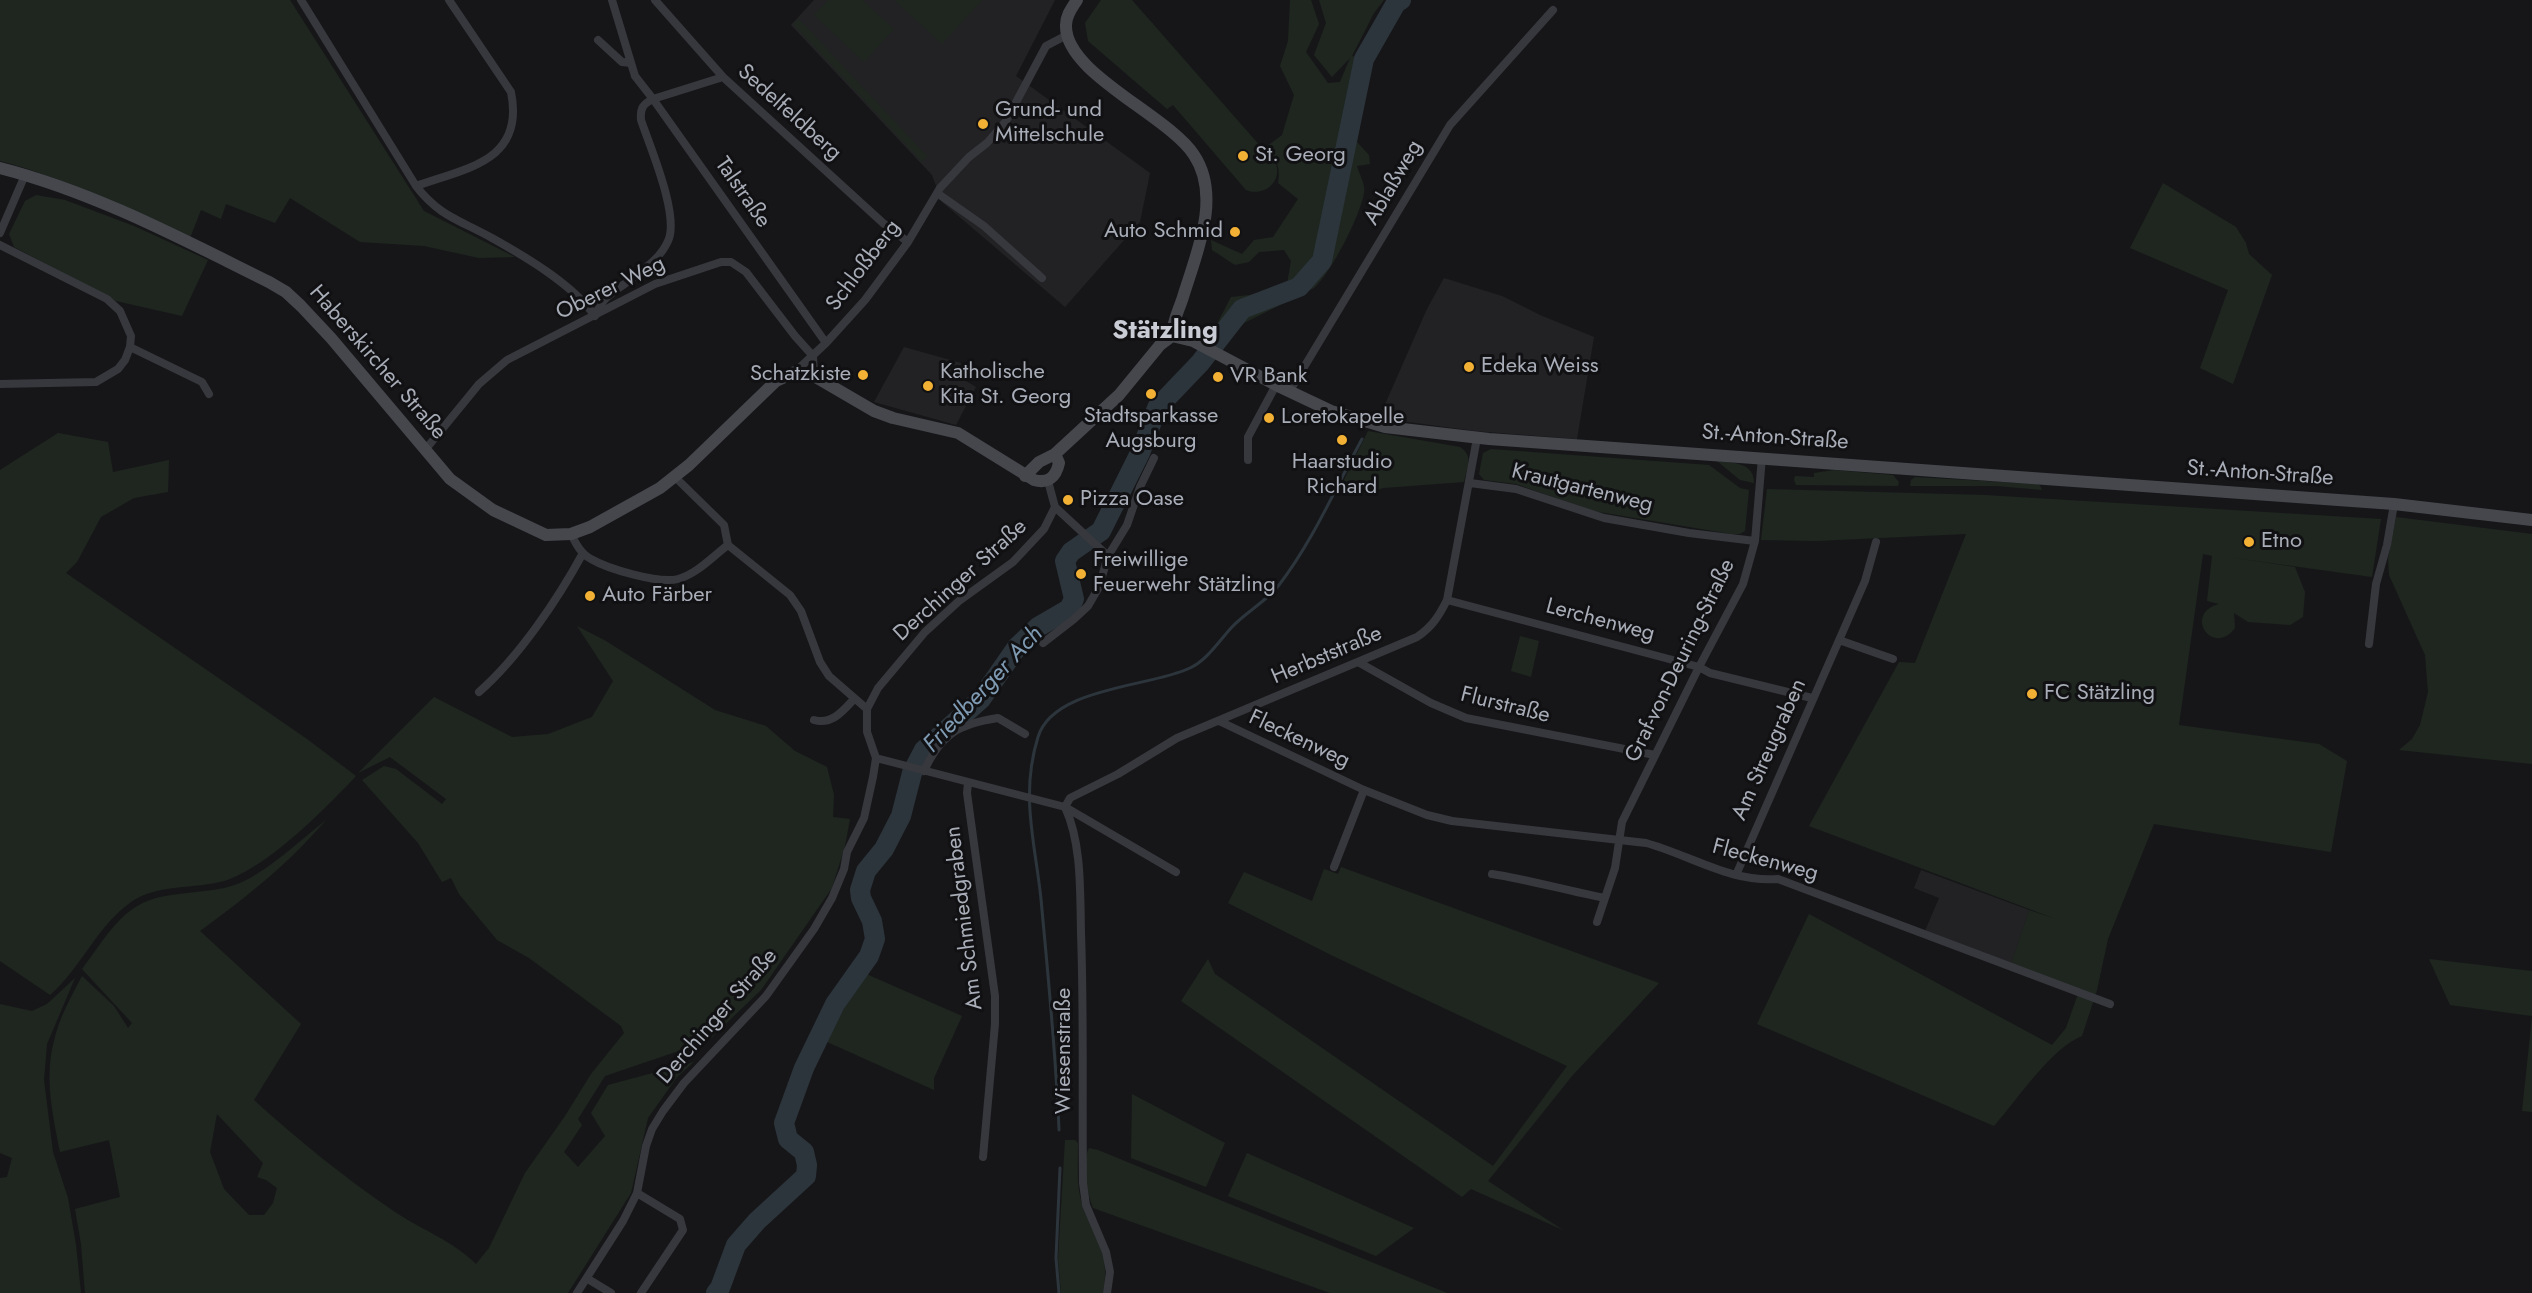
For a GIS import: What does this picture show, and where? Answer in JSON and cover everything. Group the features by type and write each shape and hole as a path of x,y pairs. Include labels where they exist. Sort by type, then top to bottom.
{"street":[{"path":"301,0 416,186 430,204 492,238 556,279 585,302 595,316"},
{"path":"416,186 489,160 499,150 512,124 514,107 511,92 449,0"},
{"name":"Talstraße","path":"612,0 635,76 826,343"},
{"name":"Sedelfeldberg","path":"655,0 723,77 876,217 908,242"},
{"path":"1025,476 1039,462 1055,454 1119,395 1160,345 1172,336 1172,325 1194,264 1204,226 1206,195 1200,168 1186,144 1082,61 1073,50 1067,35 1066,17 1077,0"},
{"name":"Ablaßweg","path":"1290,392 1450,125 1553,10"},
{"name":"Schloßberg","path":"795,372 826,343 865,300 908,242 937,193 969,157 987,143 1006,120 1046,46 1067,35"},
{"name":"Talstraße","path":"598,40 622,62 631,63"},
{"path":"595,316 600,303 650,265 669,239 672,225 668,202 640,111 645,103 653,99 723,77"},
{"name":"Haberskircher Straße","path":"0,168 25,174 133,216 286,292 338,346 450,479 493,510 546,535 571,534 615,514 675,477 776,381 795,372"},
{"path":"0,233 25,174"},
{"path":"937,193 984,226 1042,278"},
{"path":"0,245 107,299 120,311 128,325 130,347 125,360 118,369 96,382 0,384"},
{"name":"Oberer Weg","path":"425,450 494,370 507,360 655,284 703,267 731,262 746,272 813,356"},
{"name":"St.-Anton-Straße","path":"1172,336 1180,337 1210,350 1331,411 1385,427 1477,438 2394,504 2532,520"},
{"path":"130,347 202,382 209,394"},
{"path":"813,356 814,376"},
{"path":"795,372 814,376 861,405 893,418 958,433 1025,476 1041,482 1048,481 1054,476 1059,463 1055,454"},
{"path":"1248,460 1248,437 1276,385"},
{"name":"Herbststraße","path":"1065,807 1070,798 1118,774 1178,738 1358,662 1427,630 1435,623 1448,600 1477,438"},
{"name":"Graf-von-Deuring-Straße","path":"1597,922 1615,868 1622,822 1743,584 1755,541 1762,457"},
{"path":"1043,643 1088,606 1099,586 1108,556 1126,525 1154,458"},
{"path":"675,477 724,525 728,544 790,595 801,611 820,663 830,676 867,709"},
{"path":"1048,481 1055,507 1108,556"},
{"name":"Krautgartenweg","path":"1470,483 1516,489 1605,518 1689,533 1755,541"},
{"path":"2369,644 2376,584 2387,545 2394,504"},
{"name":"Derchinger Straße","path":"577,1293 588,1279 637,1193 651,1129 684,1083 766,996 814,929 832,898 844,869 847,852 864,818 876,758 867,732 867,709 878,688 925,632 959,601 1013,562 1044,529 1055,507"},
{"path":"571,534 583,553 592,560 656,579 670,580 695,570 728,544"},
{"name":"Am Streugraben","path":"1736,875 1865,581 1876,542"},
{"path":"479,692 502,669 548,610 568,581 583,553"},
{"name":"Lerchenweg","path":"1448,600 1699,667 1710,673 1812,698"},
{"path":"1839,640 1893,659"},
{"name":"Flurstraße","path":"1358,662 1431,703 1466,718 1526,732 1655,755"},
{"path":"814,720 822,722 830,720 854,699"},
{"path":"922,771 938,744 954,730 965,725 998,718 1025,734"},
{"name":"Fleckenweg","path":"1218,721 1414,811 1452,820 1619,840 1665,848 1708,867 1736,875 1761,880 1778,879 2110,1004"},
{"path":"876,758 1065,807 1176,872"},
{"name":"Am Schmiedgraben","path":"968,783 967,793 995,996 995,1024 983,1157"},
{"name":"Fleckenweg","path":"1334,867 1364,790"},
{"name":"Wiesenstraße","path":"1065,807 1073,824 1080,896 1084,999 1083,1183 1086,1204 1106,1252 1110,1272 1107,1293"},
{"path":"1492,874 1533,880 1568,891 1605,898"},
{"path":"637,1193 680,1219 683,1230 642,1293"},
{"path":"588,1279 611,1293"}],"shaded area":[{"path":"0,0 290,0 424,211 515,257 479,258 424,246 360,242 290,198 275,223 226,204 221,219 201,210 190,238 73,185 0,161"},
{"name":"Grund- und Mittelschule","path":"814,0 1055,0 1016,76 1150,173 1140,222 1065,307 942,202 932,175 791,25"},
{"path":"828,0 862,0 894,29 864,62 814,15"},
{"path":"894,0 982,0 942,44"},
{"path":"1101,0 1132,0 1276,164 1276,177 1270,187 1259,192 1246,190 1173,105 1167,109 1088,41 1085,23"},
{"path":"1290,0 1311,0 1319,24 1306,52 1328,83 1340,82 1350,58 1332,77 1314,55 1326,23 1319,0 1384,0 1374,13 1352,56 1372,60 1357,142 1369,155 1370,164 1357,166 1364,187 1361,203 1344,243 1321,281 1314,288 1244,323 1224,346 1209,339 1231,297 1250,295 1287,284 1291,261 1284,250 1259,252 1249,262 1235,265 1212,250 1211,240 1242,254 1254,240 1273,237 1298,199 1278,183 1277,163 1266,147 1282,135 1294,95 1280,66 1288,41"},
{"path":"799,19 927,156 922,162 793,24"},
{"path":"2163,183 2236,227 2246,243 2249,254 2272,275 2233,384 2200,368 2228,290 2130,248"},
{"path":"36,195 65,200 134,226 208,260 182,316 116,301 14,247 9,234 25,201"},
{"path":"1444,278 1502,296 1540,315 1594,337 1577,439 1475,431 1379,418 1427,309"},
{"name":"Katholische Kita St. Georg","path":"904,347 961,363 959,377 976,387 956,425 874,402"},
{"path":"1368,431 1460,447 1468,458 1464,482 1383,488 1366,494 1340,488"},
{"path":"58,433 108,442 113,472 169,460 168,492 134,498 101,517 77,562 66,573 307,739 356,776 294,836 241,874 224,881 152,892 131,902 108,923 71,972 50,995 0,961 0,470"},
{"path":"1491,449 1709,465 1740,488 1749,490 1745,531 1740,534 1731,534 1593,511 1516,484 1484,480 1479,474 1483,453"},
{"path":"1717,461 1747,467 1753,476 1754,483 1740,480"},
{"path":"1834,470 1893,475 1899,482 1898,486 1796,485 1794,480 1795,476 1814,477 1814,473"},
{"path":"1915,477 2039,484 2042,490 1997,486 1910,486 1911,480"},
{"name":"FC Stätzling","path":"1767,489 1985,495 2381,519 2372,577 2227,557 2295,567 2305,592 2303,617 2290,625 2248,622 2234,613 2235,628 2226,636 2218,638 2210,636 2202,623 2203,616 2208,609 2219,604 2207,601 2212,556 2203,554 2179,725 2319,744 2347,761 2331,852 2154,824 2108,939 2097,990 2082,1036 2058,1051 1994,1126 1757,1024 1809,914 2052,1045 2066,1028 2079,991 2011,964 2029,910 2056,919 1809,826 1899,662 1915,663 1966,534 1816,541 1761,540"},
{"path":"2396,517 2532,534 2532,764 2399,750 2412,739 2420,725 2428,692 2425,655 2389,575 2388,558"},
{"path":"577,626 606,641 715,710 766,726 795,751 827,767 834,795 833,817 850,819 845,846 832,888 761,990 708,1041 605,1076 578,1119 582,1125 564,1152 578,1167 605,1136 591,1113 608,1085 694,1062 677,1077 648,1118 631,1193 568,1293 85,1293 81,1244 75,1209 120,1197 109,1140 60,1152 51,1097 51,1055 62,1016 82,976 114,1006 128,1028 132,1023 82,969 110,931 135,907 156,898 229,887 251,878 326,820 266,879 200,931 301,1024 254,1100 358,1186 395,1212 447,1242 476,1264 489,1248 525,1173 591,1074 624,1033 621,1026 529,958 497,940 459,894 451,878 442,882 418,843 362,780 384,766 396,769 442,804 446,799 390,757 358,773 434,697 512,737 548,734 592,717 613,681","holes":["217,1114 263,1163 257,1177 277,1188 273,1203 264,1215 249,1215 224,1189 210,1152"]},
{"path":"1520,636 1539,641 1531,677 1511,671"},
{"path":"1341,867 1659,983 1572,1076 1488,1181 1563,1230 1471,1189 1462,1197 1181,1001 1208,959 1215,974 1493,1166 1567,1066 1333,956 1228,903 1244,872 1312,901 1324,869 1338,874"},
{"path":"1921,870 2029,910 2011,964 1925,931 1939,898 1914,888"},
{"path":"2429,959 2532,971 2532,1016 2450,1005"},
{"path":"864,973 962,1016 934,1078 934,1090 825,1041"},
{"path":"75,978 47,1044 44,1080 53,1152 68,1198 81,1293 0,1293 0,1178 7,1177 12,1158 0,1153 0,1004 32,1011 47,1004"},
{"path":"2532,1017 2532,1112 2522,1111"},
{"path":"1132,1094 1225,1143 1206,1187 1131,1158"},
{"path":"1065,1140 1075,1140 1078,1143 1080,1197 1103,1256 1105,1279 1103,1293 1061,1293 1058,1259"},
{"path":"1089,1148 1447,1293 1330,1293 1093,1208 1085,1170"},
{"path":"1247,1153 1414,1228 1376,1256 1228,1196"}],"waterway":[{"name":"Friedberger Ach","path":"716,1293 736,1245 757,1221 806,1176 807,1165 804,1152 788,1139 784,1123 804,1068 835,1004 869,956 875,939 872,921 861,898 860,890 866,871 884,849 901,816 912,773 924,750 981,699 1017,647 1038,627 1069,609 1074,599 1065,561 1071,552 1101,531 1140,453 1157,408 1200,363 1242,309 1299,287 1322,261 1364,59 1396,3 1401,0"},
{"path":"1059,1130 1041,899 1030,818 1030,779 1038,737 1047,720 1082,698 1173,674 1196,665 1207,655 1232,627 1274,591 1291,568 1313,532 1362,439"},
{"path":"1059,1293 1056,1258 1060,1168"}],"place":[{"name":"Grund- und Mittelschule","path":"983,124"},
{"name":"St. Georg","path":"1243,156"},
{"name":"Auto Schmid","path":"1235,232"},
{"name":"Edeka Weiss","path":"1469,367"},
{"name":"Schatzkiste","path":"863,375"},
{"name":"VR Bank","path":"1218,377"},
{"name":"Katholische Kita St. Georg","path":"928,386"},
{"name":"Stadtsparkasse Augsburg","path":"1151,394"},
{"name":"Loretokapelle","path":"1269,418"},
{"name":"Haarstudio Richard","path":"1342,440"},
{"name":"Pizza Oase","path":"1068,500"},
{"name":"Etno","path":"2249,542"},
{"name":"Freiwillige Feuerwehr Stätzling","path":"1081,574"},
{"name":"Auto Färber","path":"590,596"},
{"name":"FC Stätzling","path":"2032,694"}],"district":[{"name":"Stätzling","path":"1165,332"}]}
